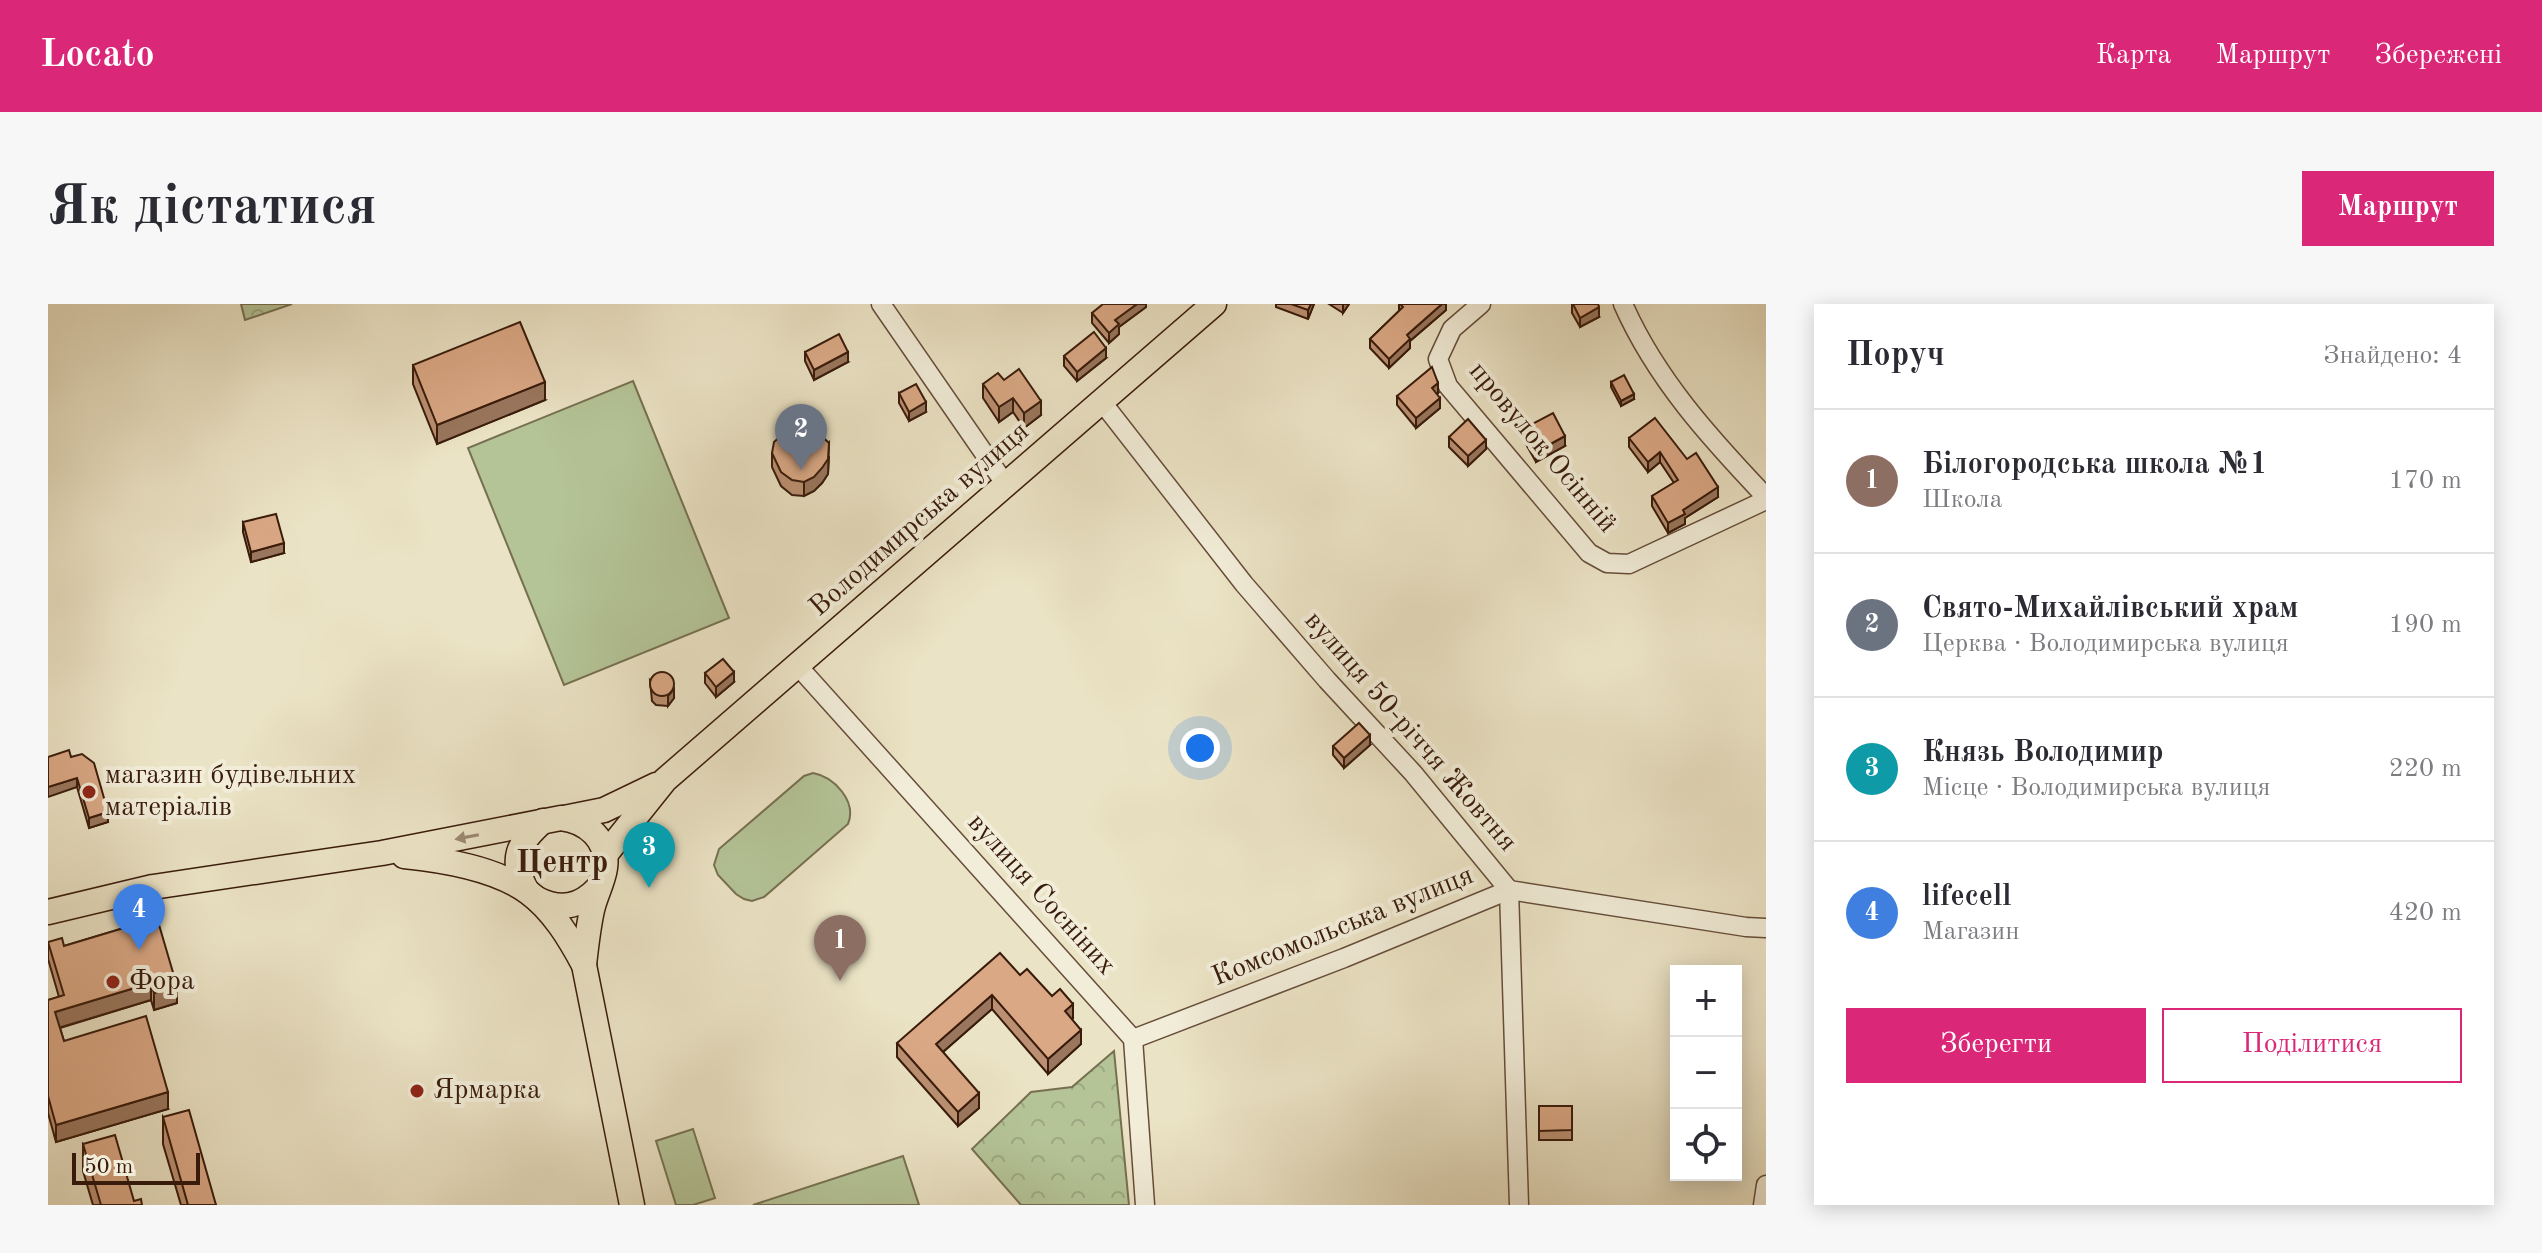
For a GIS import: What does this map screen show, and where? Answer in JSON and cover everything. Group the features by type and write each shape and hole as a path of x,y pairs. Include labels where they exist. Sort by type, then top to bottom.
{"main road":[{"name":"Володимирська вулиця","path":"605,855 665,780 1214,304"},
{"name":"Володимирська вулиця","path":"382,853 604,810 665,780"},
{"path":"584,965 571,941 520,878 517,865 524,840 552,820 574,820 595,833 605,855 605,867 586,941 584,965 632,1205"},
{"path":"48,912 153,887 382,853 431,859 473,869 562,907 575,905 598,888"}],"street":[{"path":"881,304 1006,485"},
{"name":"провулок Осінній","path":"1481,304 1452,329 1438,359 1448,386 1589,553 1607,563 1629,564 1766,499"},
{"path":"1623,304 1652,361 1673,390 1707,434 1766,499"},
{"name":"вулиця 50-річчя Жовтня","path":"1102,402 1244,584 1413,773 1509,890 1519,1205"},
{"name":"вулиця Сосніних","path":"797,665 1133,1039"},
{"name":"Комсомольська вулиця","path":"1133,1039 1344,958 1509,890 1766,928"},
{"path":"1133,1039 1145,1205"},
{"path":"1763,1205 1766,1185"}],"green space":[{"path":"241,304 292,304 245,320"},
{"path":"633,381 729,618 564,685 468,448"},
{"path":"813,773 836,785 847,799 848,824 764,897 752,901 744,899 718,875 714,865 719,849 804,776"},
{"path":"1114,1051 1129,1205 1021,1205 972,1149 1031,1092 1072,1087"},
{"path":"693,1129 715,1198 693,1205 676,1205 656,1141"},
{"path":"903,1156 919,1205 753,1205"}],"building":[{"path":"1103,304 1137,304 1115,320 1119,324 1109,333 1092,313"},
{"path":"1291,304 1311,304 1308,310"},
{"path":"1400,304 1442,304 1407,335 1410,339 1389,359 1370,339 1403,307"},
{"path":"1573,304 1598,304 1599,307 1580,318"},
{"path":"520,322 545,382 437,425 413,365"},
{"path":"1094,332 1106,348 1077,372 1064,356"},
{"path":"839,334 848,352 814,370 805,352"},
{"path":"1432,367 1438,383 1432,388 1440,398 1416,418 1397,396"},
{"path":"1019,369 1041,401 1024,413 1013,398 999,407 983,384 998,373 1004,380"},
{"path":"1624,375 1634,394 1621,401 1611,382"},
{"path":"916,384 926,402 909,412 899,393"},
{"path":"1553,413 1565,436 1536,452 1523,429"},
{"path":"1655,418 1687,459 1696,453 1718,487 1683,510 1685,514 1668,523 1652,496 1678,480 1660,452 1648,462 1629,438"},
{"path":"1468,419 1486,440 1468,456 1449,437"},
{"path":"797,428 815,430 829,443 828,459 814,477 804,482 792,480 781,472 772,453 774,442 784,433"},
{"path":"276,514 284,543 251,552 243,522"},
{"path":"723,659 734,672 716,687 705,673"},
{"path":"662,672 671,675 674,684 671,693 662,696 653,693 650,684 653,675"},
{"path":"1359,723 1370,735 1344,758 1333,746"},
{"name":"магазин будівельних матеріалів","path":"69,750 71,757 82,754 94,763 108,812 89,818 77,778 48,787 48,757"},
{"path":"157,918 177,986 154,993 151,983 55,1012 64,1041 146,1016 168,1092 56,1125 48,1096 48,1000 64,995 48,942 62,938 64,946"},
{"path":"1000,953 1020,975 1027,969 1052,996 1060,989 1073,1004 1065,1011 1081,1030 1048,1059 992,995 936,1044 979,1093 958,1112 897,1043"},
{"path":"1539,1106 1572,1106 1572,1130 1539,1131"},
{"path":"189,1110 216,1205 188,1205 163,1117"},
{"path":"115,1135 134,1201 141,1199 142,1205 101,1205 83,1144"}],"place":[{"name":"Свято-Михайлівський храм","path":"801,470"},
{"name":"магазин будівельних матеріалів","path":"89,792"},
{"name":"Князь Володимир","path":"649,888"},
{"name":"lifecell","path":"139,950"},
{"name":"Білогородська школа №1","path":"840,981"},
{"name":"Фора","path":"113,982"},
{"name":"Ярмарка","path":"417,1091"}],"district":[{"name":"Центр","path":"562,864"}]}
